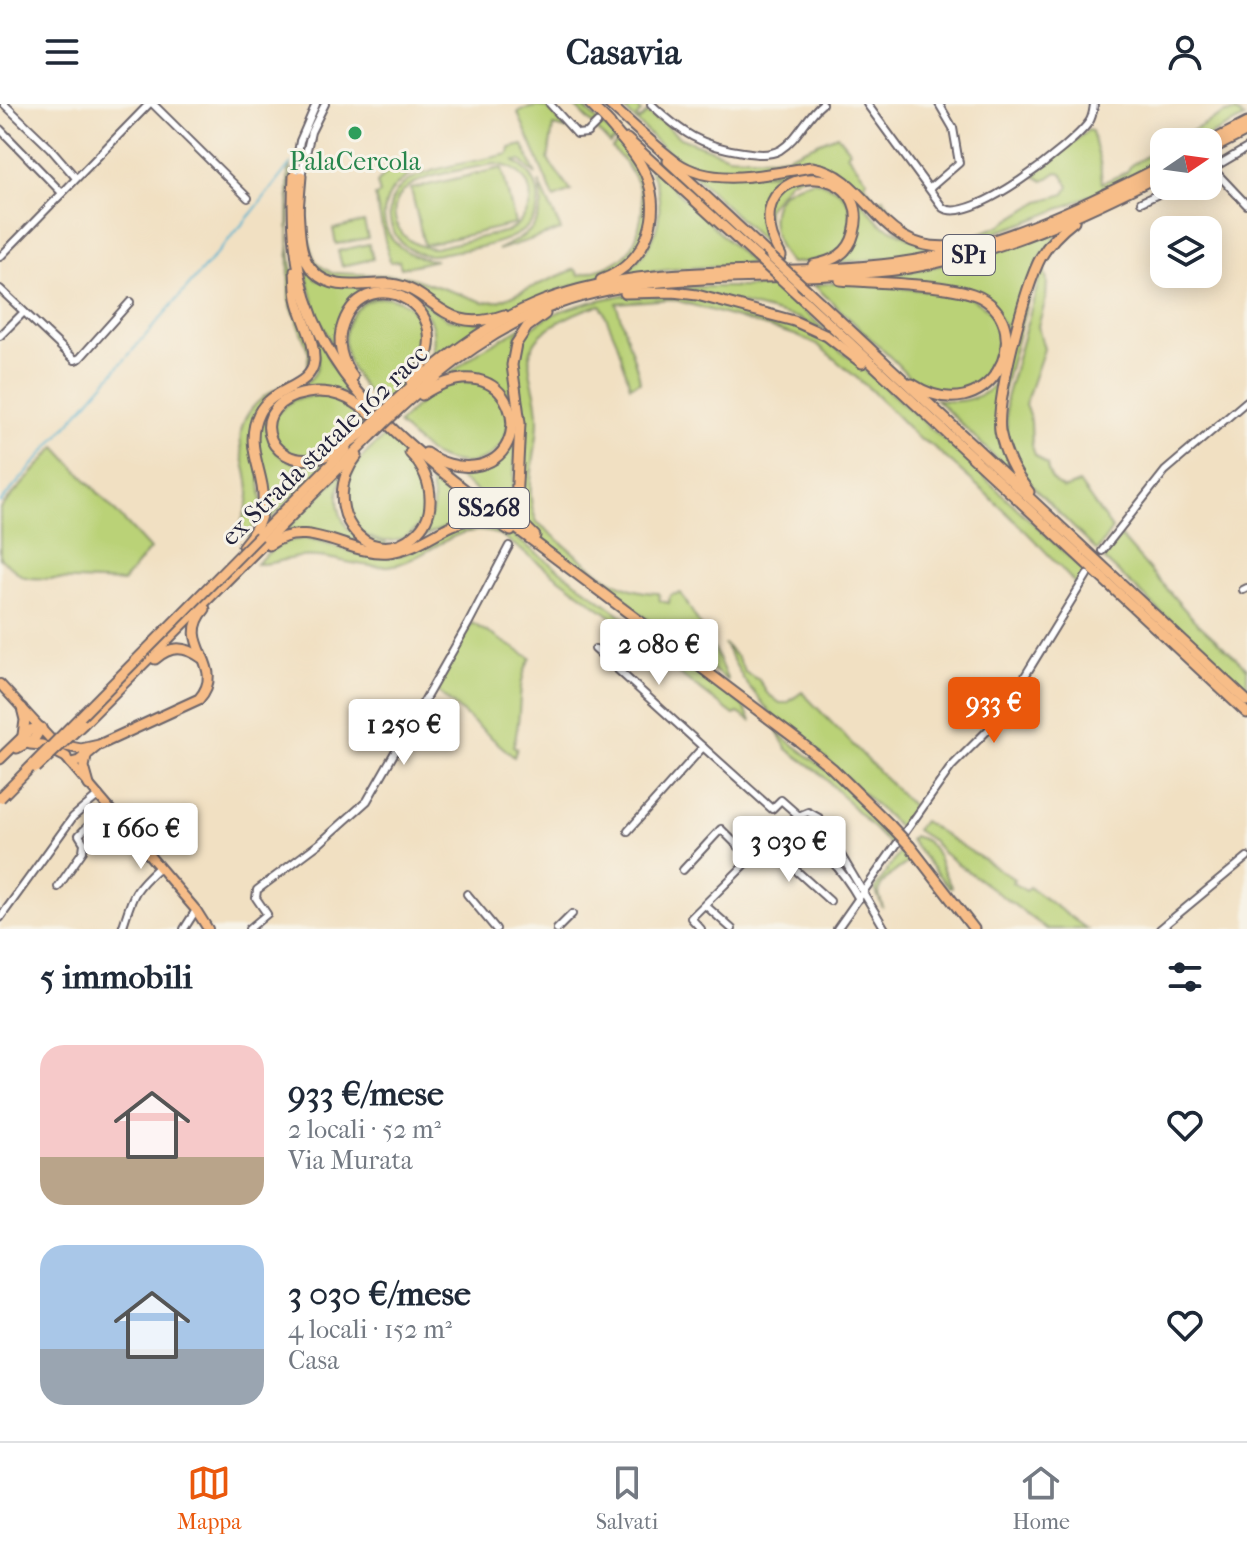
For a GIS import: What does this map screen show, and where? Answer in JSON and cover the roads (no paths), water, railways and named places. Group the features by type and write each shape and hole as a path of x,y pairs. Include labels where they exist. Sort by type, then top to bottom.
{"highway":[{"path":"561,295 610,277 641,249 650,231 653,202 643,167 602,122 590,104"},
{"path":"608,104 678,163 697,171 729,177 812,167 826,169 848,183 890,228 909,239 951,247 1020,230"},
{"path":"608,104 808,289"},
{"path":"602,122 792,289 1247,713"},
{"path":"1222,138 1244,129"},
{"path":"1222,142 1244,129"},
{"name":"SP1","path":"758,274 897,263 977,245 1091,201 1150,172"},
{"name":"SS268","path":"297,176 297,258"},
{"name":"SS268","path":"297,176 292,237 304,292 323,341 341,371 374,412 443,473 832,768 910,846 974,929"},
{"path":"758,274 774,266 806,265 828,262 843,253 853,239 856,228 854,207 845,191 830,181 811,177 781,189 772,202 768,225 776,257 808,289 823,305 893,372 1247,701"},
{"name":"SP1","path":"758,274 817,277 908,268 954,259 1024,238 1081,215 1150,180"},
{"path":"298,208 304,255 315,273 327,281 343,285 397,285 450,316 475,320 498,317 541,302"},
{"path":"1043,511 1022,483 1003,445 999,420 1001,395 1038,265 1054,239 1081,215"},
{"path":"257,534 265,492 254,438 255,426 264,405 273,395 305,380 311,373 314,360 297,299 292,237"},
{"name":"ex Strada statale 162 racc","path":"0,798 194,603 257,534 462,347 499,323 541,302 601,284 640,277 758,274"},
{"name":"ex Strada statale 162 racc","path":"396,406 496,333 543,310 602,291 758,274"},
{"path":"817,277 963,292 979,297 993,307 1002,321 1006,341 1004,359 993,379 979,391 961,398 947,399 918,388 893,372"},
{"path":"602,291 612,294 651,291 697,295 811,328 850,353 923,418 936,425"},
{"path":"374,412 345,363 340,338 348,312 366,297 380,293 410,299 421,310 429,328 427,356 396,406"},
{"path":"579,576 530,532 519,516 516,494 520,423 512,365 516,344 527,327 536,319 583,296"},
{"path":"368,433 321,458 296,460 286,456 273,443 269,422 278,404 287,398 319,391 346,397 374,418 408,437 430,456 456,466 479,465 496,457 510,436 512,424 508,403 497,388 475,378 435,385 396,406"},
{"path":"368,433 346,475 342,509 354,532 364,539 388,545 409,539 418,531 427,519 430,506 427,480 417,460 399,437"},
{"name":"ex Strada statale 162 racc","path":"0,805 242,565 368,433"},
{"path":"25,740 42,745 68,760 199,699 209,679 205,660 196,642 195,625 201,613 242,565 276,540 289,535 311,534 369,550 394,552 460,522 474,518 487,519 507,528 563,564"},
{"path":"83,724 167,650 185,648 205,660"},
{"path":"22,708 25,740"},
{"path":"4,756 25,740 30,730 40,727"},
{"path":"55,743 83,753"},
{"path":"83,753 89,785"}],"main road":[{"path":"2,689 55,743 196,910 208,929"}],"street":[{"path":"4,104 76,178"},
{"path":"0,257 151,104 248,198"},
{"path":"297,176 300,141 316,104"},
{"path":"297,176 311,132 325,104"},
{"path":"550,104 580,135 602,122"},
{"path":"651,104 672,124 700,141 720,149 761,154 777,152 787,145 822,104"},
{"path":"867,104 948,211 969,207 1001,193 1052,155 1089,122 1094,104"},
{"path":"930,188 959,163 953,128 939,104"},
{"path":"0,129 62,193"},
{"path":"1222,163 1247,148"},
{"path":"1222,181 1247,205"},
{"path":"1141,202 1150,198"},
{"path":"0,289 75,360 130,302"},
{"path":"0,336 24,312"},
{"path":"1102,551 1165,471 1247,401"},
{"path":"249,929 267,914 256,898 257,890 320,843 367,801 434,686 509,546"},
{"path":"837,929 951,767 998,720 1087,575"},
{"path":"595,649 772,809 781,800 798,815"},
{"path":"628,831 703,747"},
{"path":"0,918 73,817 99,795"},
{"path":"58,887 83,851 84,843 79,835 108,806"},
{"path":"701,929 691,918 784,826 798,815 808,812 819,818 862,895"},
{"path":"791,823 842,870 885,929"},
{"path":"683,870 721,829 752,860"},
{"path":"768,845 830,901"},
{"path":"1160,929 1247,857"},
{"path":"122,929 126,909 139,885 159,867"},
{"path":"467,894 496,929"},
{"path":"705,905 732,929"},
{"path":"184,929 196,910"},
{"path":"557,929 572,914"}],"waterway":[{"path":"0,503 252,213 291,163"}],"place":[{"name":"PalaCercola","path":"355,133"}]}
